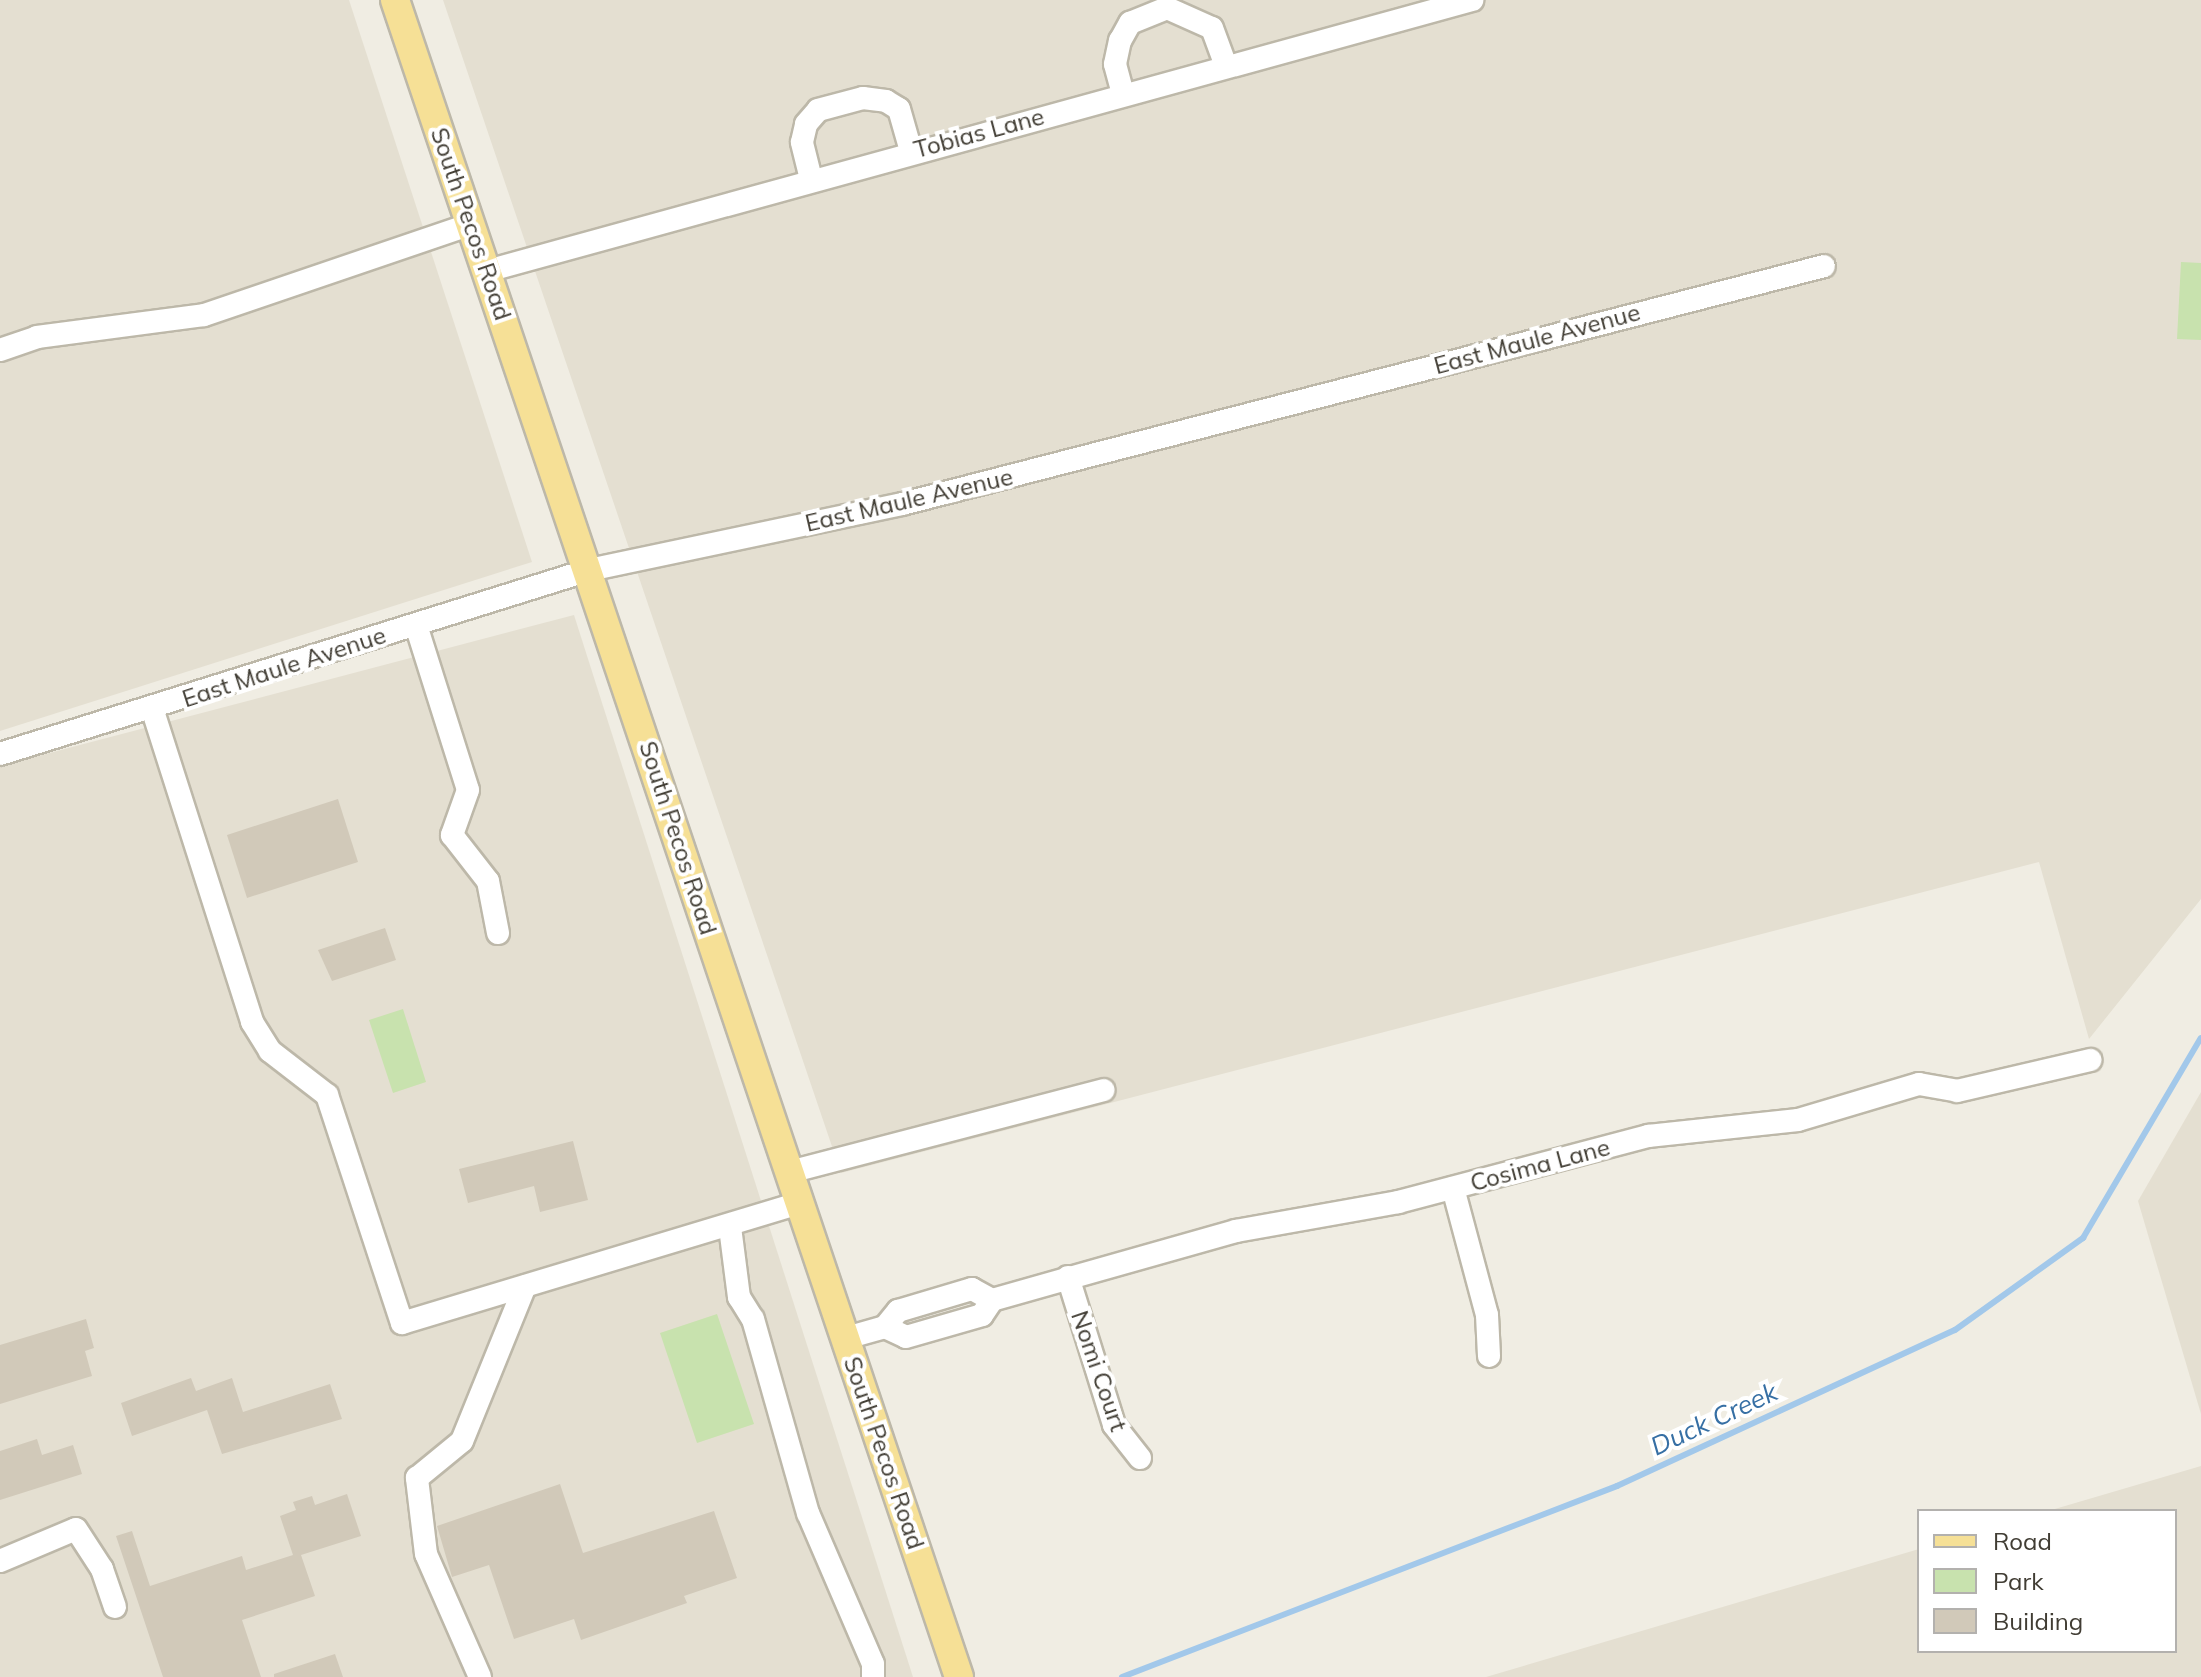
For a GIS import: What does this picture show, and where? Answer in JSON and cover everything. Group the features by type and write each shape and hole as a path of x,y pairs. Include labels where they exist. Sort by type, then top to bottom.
{"main road":[{"name":"South Pecos Road","path":"395,0 959,1677"}],"street":[{"name":"Tobias Lane","path":"487,271 911,151 1472,0"},
{"path":"1123,94 1115,64 1120,41 1130,23 1167,8 1212,28 1226,66"},
{"path":"811,179 802,142 806,124 818,110 863,98 886,101 899,109 911,151"},
{"path":"0,350 37,337 204,315 471,224"},
{"name":"East Maule Avenue","path":"0,754 589,570 902,504 1824,266"},
{"path":"416,625 468,790 452,835 488,881 498,933"},
{"path":"152,708 252,1022 270,1051 327,1095 402,1323 730,1227 800,1203"},
{"name":"Cosima Lane","path":"885,1327 906,1337 982,1315 992,1300 1236,1231 1453,1188 1648,1136 1798,1120 1919,1084 1957,1091 2090,1060"},
{"path":"789,1172 1103,1090"},
{"path":"1453,1188 1487,1315 1489,1356"},
{"path":"730,1227 739,1297 753,1319 808,1513 873,1664 873,1677"},
{"name":"Nomi Court","path":"1068,1277 1114,1425 1140,1458"},
{"path":"480,1677 426,1554 417,1478 462,1441 525,1286"},
{"name":"Cosima Lane","path":"846,1338 885,1327 898,1311 972,1289 992,1300"},
{"path":"943,1298 951,1324"},
{"path":"0,1561 76,1529 102,1569 115,1607"}],"shaded area":[{"path":"0,0 349,0 532,562 0,731"},
{"path":"443,0 2201,0 2201,899 2089,1039 2039,862 841,1173"},
{"path":"574,615 913,1677 0,1677 0,766"},
{"path":"2201,1092 2201,1414 2138,1201"},
{"path":"2201,1466 2201,1677 1486,1677 1917,1550 1917,1653 2177,1653 2177,1509 2055,1509"}],"green space":[{"path":"2181,262 2201,263 2201,340 2177,339"},
{"path":"403,1009 426,1082 393,1093 369,1020"},
{"path":"717,1314 754,1424 697,1443 660,1333"}],"building":[{"path":"338,799 358,862 247,898 227,835"},
{"path":"385,928 396,960 332,981 318,950"},
{"path":"573,1141 588,1200 540,1212 534,1186 468,1203 459,1169"},
{"path":"86,1319 94,1348 85,1351 92,1376 0,1404 0,1345"},
{"path":"191,1378 196,1391 232,1378 243,1412 330,1384 342,1419 222,1454 207,1410 132,1436 121,1403"},
{"path":"37,1439 42,1455 73,1445 82,1474 0,1500 0,1451"},
{"path":"560,1484 583,1553 714,1511 737,1578 684,1596 687,1603 581,1640 574,1619 514,1639 489,1565 452,1577 437,1526"},
{"path":"347,1494 361,1536 301,1555 315,1596 242,1620 261,1677 163,1677 116,1536 132,1531 150,1586 242,1556 246,1570 293,1555 280,1516 296,1510 293,1502 312,1496 315,1505"},
{"path":"335,1654 343,1677 274,1677 274,1674"}],"waterway":[{"name":"Duck Creek","path":"1122,1677 1617,1486 1955,1330 2083,1238 2201,1038"}]}
